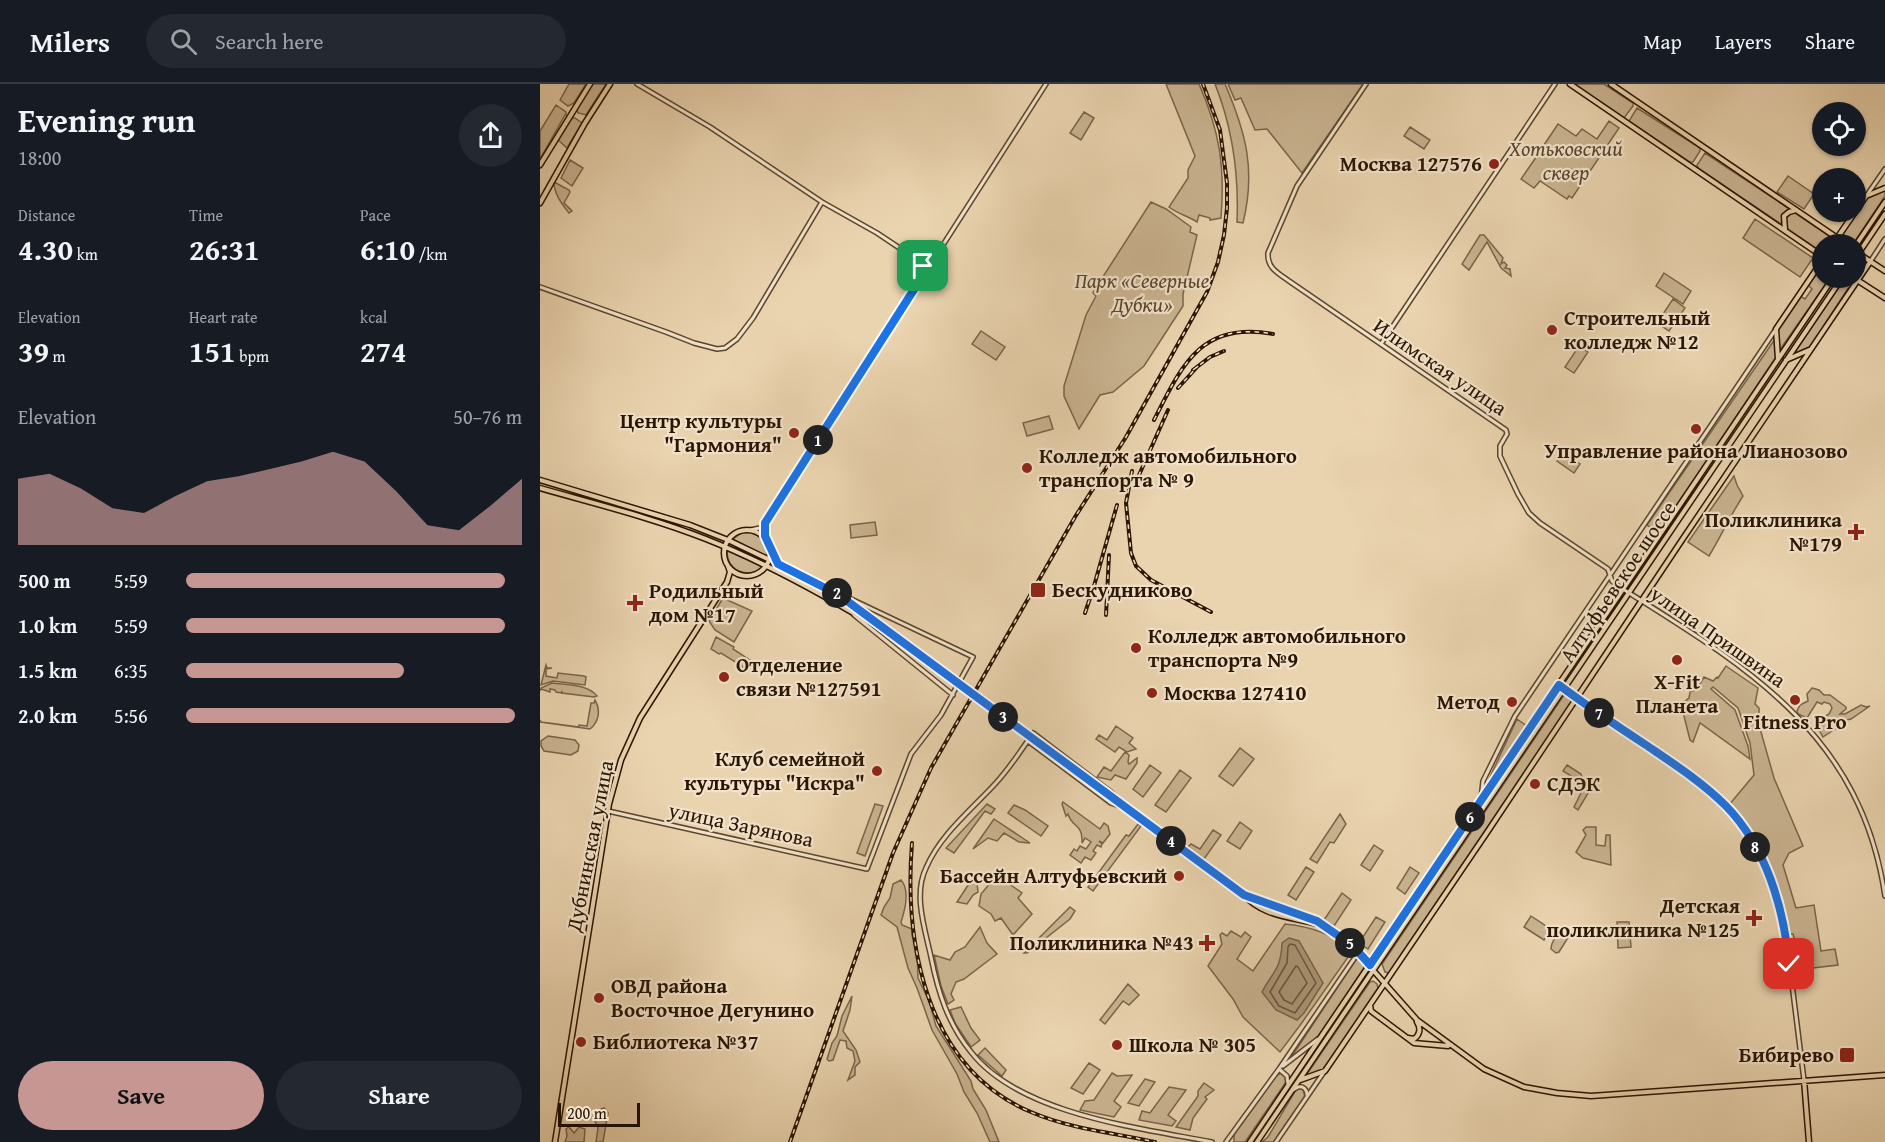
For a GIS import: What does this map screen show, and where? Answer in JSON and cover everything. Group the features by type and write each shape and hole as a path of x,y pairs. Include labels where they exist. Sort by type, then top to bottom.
{"main road":[{"path":"540,165 590,84"},
{"path":"540,203 610,84"},
{"path":"1570,84 1812,249"},
{"path":"1611,84 1832,234"},
{"path":"1866,196 1885,188"},
{"path":"1863,234 1885,202"},
{"path":"1785,230 1784,216 1797,210"},
{"path":"1866,240 1885,214"},
{"path":"1866,260 1885,271"},
{"path":"1866,267 1870,262"},
{"path":"1778,359 1776,329 1812,276"},
{"path":"1866,286 1885,298"},
{"name":"Алтуфьевское шоссе","path":"1257,1142 1564,689 1826,288"},
{"name":"Алтуфьевское шоссе","path":"1250,1142 1559,685 1835,288"},
{"path":"1299,1080 1325,1071 1850,288"},
{"path":"1785,360 1811,349"},
{"path":"540,480 690,525 728,540 828,588 1255,905 1270,913 1314,923 1331,931"},
{"path":"540,488 667,525 725,547 843,606 902,641"},
{"path":"725,547 728,540 738,532 750,530 766,539 771,551 767,566 757,574 734,577 727,582"},
{"name":"Дубнинская улица","path":"555,1142 608,811 621,760 636,726 727,582 730,573 724,558 725,547"},
{"path":"728,566 743,576"},
{"path":"1244,895 1311,919 1331,931 1359,951 1417,1020 1480,1067 1507,1081 1535,1090 1602,1095 1885,1075"},
{"path":"1370,1005 1371,1011 1407,1038 1421,1045 1439,1044 1452,1047"},
{"path":"1363,1015 1370,1013 1376,1015"},
{"path":"1407,1038 1414,1039 1419,1034 1420,1028 1417,1020"},
{"path":"1804,1080 1809,1142"}],"street":[{"path":"637,84 710,127 822,202 877,233 927,269"},
{"path":"750,530 760,528 765,523 1046,84"},
{"name":"Илимская улица","path":"1366,84 1297,186 1270,248 1268,261 1278,273 1506,430 1507,434 1500,446 1500,456 1529,513 1608,569"},
{"path":"1381,344 1555,84"},
{"path":"1866,196 1885,169"},
{"path":"540,287 694,344 717,349 725,348 737,339 753,318 822,202"},
{"path":"1870,262 1885,239"},
{"path":"1481,801 1480,794 1484,781 1515,716 1776,329"},
{"path":"765,523 766,539"},
{"path":"771,551 778,564"},
{"path":"1614,569 1608,569 1612,580 1626,591"},
{"path":"828,588 974,657 953,694 843,606"},
{"name":"улица Пришвина","path":"1626,591 1761,682 1789,707 1820,741 1861,811 1874,846 1885,896"},
{"path":"1559,685 1701,783 1733,814 1749,837 1764,865 1779,908 1788,956 1804,1080"},
{"name":"улица Зарянова","path":"608,811 867,868 911,754 937,721 953,694"},
{"path":"1127,809 1112,793 1033,733 997,782 939,846 923,874 922,915 938,990 952,1024 971,1053 996,1076 1023,1093 1074,1113 1212,1142"},
{"path":"1028,741 1112,803 1127,809"},
{"path":"1226,1142 1287,1060 1359,951"},
{"path":"1287,1060 1323,1034"},
{"path":"1279,1069 1288,1078 1287,1088"},
{"path":"1276,1142 1325,1071"},
{"path":"1292,1091 1298,1087 1303,1088 1307,1092 1306,1098"}],"green space":[{"path":"569,84 586,84 574,103 568,106 560,100"},
{"path":"592,84 606,84 586,115 578,113 577,109"},
{"path":"1166,84 1199,84 1206,101 1219,150 1222,182 1221,218 1210,220 1210,218 1199,215 1197,222 1169,207 1188,178 1188,170 1195,156"},
{"path":"1215,84 1225,84 1247,152 1249,186 1243,223 1237,222 1234,152"},
{"path":"1228,84 1363,84 1302,173 1267,129 1255,130 1241,98 1235,100"},
{"path":"1574,84 1604,84 1633,103 1633,106 1624,118"},
{"path":"556,105 566,112 566,115 540,159 540,131"},
{"path":"1637,108 1700,148 1693,162 1629,121"},
{"path":"1084,112 1094,118 1081,140 1070,133"},
{"path":"572,118 582,123 567,148 557,139"},
{"name":"Хотьковский сквер","path":"1609,121 1619,128 1572,198 1569,196 1567,199 1540,181 1534,188 1521,179 1539,153 1541,154 1546,147 1544,145 1558,124 1576,136 1582,129 1597,139"},
{"path":"1410,127 1430,140 1424,149 1404,136"},
{"path":"1705,153 1791,210 1783,215 1781,224 1698,168 1697,165"},
{"path":"570,160 583,168 572,186 561,178"},
{"path":"1788,176 1812,193 1812,197 1804,209 1777,192"},
{"path":"554,182 570,192 564,203 572,211 569,213 557,195"},
{"path":"1885,190 1885,196 1860,234 1843,234 1851,222 1866,222 1868,197"},
{"name":"Парк «Северные Дубки»","path":"1151,202 1166,209 1191,227 1190,232 1197,235 1183,294 1183,306 1144,366 1113,392 1100,395 1079,429 1064,396 1064,386 1086,315 1096,296 1093,293 1094,290 1099,291 1100,288 1097,286"},
{"path":"1795,213 1826,234 1812,234 1812,245 1788,229 1785,219"},
{"path":"1755,219 1812,259 1800,277 1743,238"},
{"path":"1480,235 1484,235 1503,258 1501,264 1504,262 1507,265 1505,268 1510,269 1511,276 1501,268 1487,242 1469,270 1462,264"},
{"path":"1664,273 1691,291 1683,304 1656,286"},
{"path":"1812,279 1812,288 1823,288 1779,351 1778,329 1800,296 1805,299 1812,289 1808,285"},
{"path":"1837,288 1848,288 1810,348 1791,356"},
{"path":"1673,299 1685,308 1669,331 1657,323"},
{"path":"981,331 1005,347 996,360 972,344"},
{"path":"1775,339 1776,357 1658,533 1647,525"},
{"path":"1579,346 1588,352 1574,373 1565,367"},
{"path":"1049,416 1053,429 1027,436 1023,423"},
{"path":"1563,452 1580,464 1574,473 1557,461"},
{"path":"1734,476 1743,496 1709,556 1688,542"},
{"path":"875,522 877,535 851,538 850,525"},
{"path":"742,532 762,537 767,546 768,557 732,540"},
{"path":"727,550 764,567 758,571 745,573 740,571 731,564"},
{"path":"778,567 826,590 872,621 777,569"},
{"path":"723,598 752,611 734,642 715,630 709,621"},
{"path":"716,637 753,662 752,666 741,668 742,666 711,649"},
{"path":"546,665 547,668 552,668 546,669 546,676 557,678 558,673 584,676 586,677 585,685 553,681 541,685"},
{"path":"1726,666 1758,688 1755,704 1759,708 1759,725 1774,778 1803,846 1789,853 1783,865 1796,908 1814,905 1821,951 1835,949 1838,965 1813,968 1804,960 1791,959 1790,955 1798,953 1793,934 1788,934 1769,864 1735,810 1729,805 1754,775 1750,743 1738,708 1713,687 1711,689 1735,710 1748,746 1750,759 1700,723 1693,742 1690,740 1681,704 1689,698 1690,692 1697,689 1704,677 1713,681 1718,678"},
{"path":"552,683 582,687 597,696 562,693 562,691 561,693 550,689 550,692 541,689 540,691 541,688"},
{"path":"1812,688 1824,695 1830,695 1846,707 1840,714 1845,714 1861,705 1870,706 1851,719 1842,721 1841,725 1823,737 1819,730 1824,717 1832,708 1830,704 1817,702 1807,718 1798,714 1797,711 1800,705 1808,701 1807,694"},
{"path":"1564,695 1573,701 1389,973 1385,972 1382,964"},
{"path":"595,700 598,716 590,729 540,722 540,720 579,727 579,725 587,726 591,703"},
{"path":"1517,719 1527,726 1483,795 1482,794"},
{"path":"1116,726 1133,738 1129,743 1136,749 1127,752 1119,747 1115,752 1096,739 1099,735 1107,740"},
{"path":"548,736 575,740 579,745 578,751 571,755 544,751 541,741"},
{"path":"1240,748 1254,759 1233,786 1219,776"},
{"path":"1125,752 1129,755 1129,764 1137,758 1137,763 1126,779 1115,775 1111,780 1097,777 1104,767 1111,771"},
{"path":"1150,765 1161,773 1143,797 1133,789"},
{"path":"1567,765 1581,774 1585,786 1590,790 1578,810 1574,807 1581,793 1578,780 1563,771"},
{"path":"1180,770 1191,778 1166,812 1155,805"},
{"path":"1063,802 1100,829 1104,823 1108,826 1110,834 1103,843 1099,841 1102,844 1101,847 1097,845 1093,851 1096,853 1091,860 1085,857 1081,863 1070,855 1080,846 1086,849 1091,842 1085,838 1082,843 1081,832 1068,814 1066,816"},
{"path":"875,804 883,806 865,856 857,853"},
{"path":"987,804 995,809 991,814 985,811 954,853 946,848"},
{"path":"1014,805 1048,826 1041,836 1008,813"},
{"path":"1340,814 1346,824 1334,843 1330,842 1317,863 1310,859"},
{"path":"994,819 1030,843 1019,842 1004,833 997,841 988,838 973,849"},
{"path":"1240,822 1252,831 1240,849 1227,841"},
{"path":"1138,824 1141,826 1093,891 1088,887 1126,835 1129,836"},
{"path":"1586,827 1596,827 1596,845 1605,846 1606,835 1610,835 1611,865 1583,858 1576,852 1586,835 1583,830"},
{"path":"1213,830 1221,835 1204,859 1188,847 1191,844 1200,849"},
{"path":"1374,845 1383,851 1370,871 1361,865"},
{"path":"1306,867 1314,872 1296,900 1288,895"},
{"path":"1410,867 1419,873 1405,894 1397,888"},
{"path":"976,873 978,892 967,904 957,902"},
{"path":"997,875 1022,893 1018,898 1032,914 1013,935 1001,918 995,921 991,914 979,906 981,894"},
{"path":"901,880 906,895 901,922 902,925 912,929 912,936 917,947 918,978 929,1001 936,1026 971,1081 999,1142 990,1142 957,1074 932,1030 908,968 897,927 881,915 890,898 893,884"},
{"path":"1342,893 1351,900 1334,926 1324,920"},
{"path":"1070,907 1075,911 1070,919 1024,953"},
{"path":"1531,916 1552,930 1544,940 1524,927"},
{"path":"1376,917 1385,922 1368,949 1359,943"},
{"path":"1617,922 1629,922 1631,947 1618,948"},
{"path":"1285,924 1321,932 1353,950 1280,1052 1243,1017 1233,999 1208,966 1222,944 1220,935 1222,933 1227,936 1231,931 1241,937 1245,932 1251,937 1237,959 1253,971"},
{"path":"980,927 987,943 997,954 964,979 956,982 951,994 954,1000 948,1004 934,955 950,960 955,952 965,947"},
{"path":"1564,930 1569,933 1569,936 1556,953 1551,949 1552,943"},
{"path":"1357,958 1363,961 1364,968 1317,1038 1290,1059"},
{"path":"1373,981 1378,988 1324,1069 1305,1077 1370,982"},
{"path":"1128,984 1139,995 1129,1005 1123,1001 1105,1024 1100,1020"},
{"path":"852,996 843,1031 856,1050 860,1062 855,1067 855,1075 848,1080 855,1061 853,1051 847,1048 846,1041 840,1040 833,1060 827,1059 837,1036 842,1016"},
{"path":"961,1007 971,1028 980,1040 971,1047 955,1023 950,1010"},
{"path":"985,1048 1006,1070 1002,1076 978,1055"},
{"path":"1089,1063 1100,1070 1083,1094 1071,1088"},
{"path":"1112,1073 1117,1076 1132,1075 1114,1101 1121,1107 1114,1117 1080,1110 1085,1101 1094,1100"},
{"path":"1281,1073 1285,1075 1286,1082 1245,1142 1234,1142 1234,1134 1276,1076"},
{"path":"1145,1079 1155,1082 1139,1106 1128,1103"},
{"path":"1204,1083 1214,1090 1205,1097 1207,1099 1193,1118 1190,1130 1176,1127 1198,1096 1198,1091"},
{"path":"1169,1087 1186,1090 1168,1115 1176,1121 1172,1126 1139,1120 1142,1111 1150,1113"},
{"path":"1297,1088 1303,1089 1305,1097 1274,1142 1262,1142 1268,1137"},
{"path":"604,1108 608,1113 603,1142 596,1142 598,1128 595,1121 601,1109"},
{"path":"569,1127 574,1133 579,1127 585,1129 584,1142 565,1142 566,1129"}],"water":[{"path":"1289,938 1299,941 1323,983 1297,1020 1276,1010 1262,992 1276,970 1282,943"}],"railway":[{"path":"790,1142 893,853 931,768 1075,517 1126,437 1207,292 1218,262 1224,235 1227,183 1220,130 1203,84"},
{"path":"1154,420 1185,365 1211,341 1228,334 1248,332 1273,334"},
{"path":"1193,370 1210,357 1224,351"},
{"path":"1178,388 1198,366"},
{"path":"1135,484 1168,410"},
{"path":"1132,471 1126,503 1131,553 1136,566 1151,580 1211,612"},
{"path":"1085,613 1117,505"},
{"path":"1106,615 1109,555"},
{"path":"912,843 912,921 918,961 929,999 945,1034 967,1066 995,1092 1031,1112 1077,1127 1155,1142"}],"place":[{"name":"Москва 127576","path":"1494,164"},
{"name":"Строительный колледж №12","path":"1552,330"},
{"name":"Управление района Лианозово","path":"1696,429"},
{"name":"Центр культуры \"Гармония\"","path":"794,433"},
{"name":"Колледж автомобильного транспорта № 9","path":"1027,468"},
{"name":"Поликлиника №179","path":"1856,532"},
{"name":"Бескудниково","path":"1038,590"},
{"name":"Родильный дом №17","path":"635,603"},
{"name":"Колледж автомобильного транспорта №9","path":"1136,648"},
{"name":"X-Fit Планета","path":"1677,660"},
{"name":"Отделение связи №127591","path":"724,677"},
{"name":"Москва 127410","path":"1152,693"},
{"name":"Fitness Pro","path":"1795,700"},
{"name":"Метод","path":"1512,702"},
{"name":"Клуб семейной культуры \"Искра\"","path":"877,771"},
{"name":"СДЭК","path":"1535,784"},
{"name":"Бассейн Алтуфьевский","path":"1179,876"},
{"name":"Детская поликлиника №125","path":"1754,918"},
{"name":"Поликлиника №43","path":"1207,943"},
{"name":"ОВД района Восточное Дегунино","path":"599,998"},
{"name":"Библиотека №37","path":"581,1042"},
{"name":"Школа № 305","path":"1117,1045"},
{"name":"Бибирево","path":"1847,1055"}],"route":[{"path":"923,266 927,269 765,523 765,536 778,564 839,595 1244,895 1317,921 1353,946 1370,965 1559,685 1701,783 1733,814 1749,837 1768,874 1779,908 1789,964"}]}
